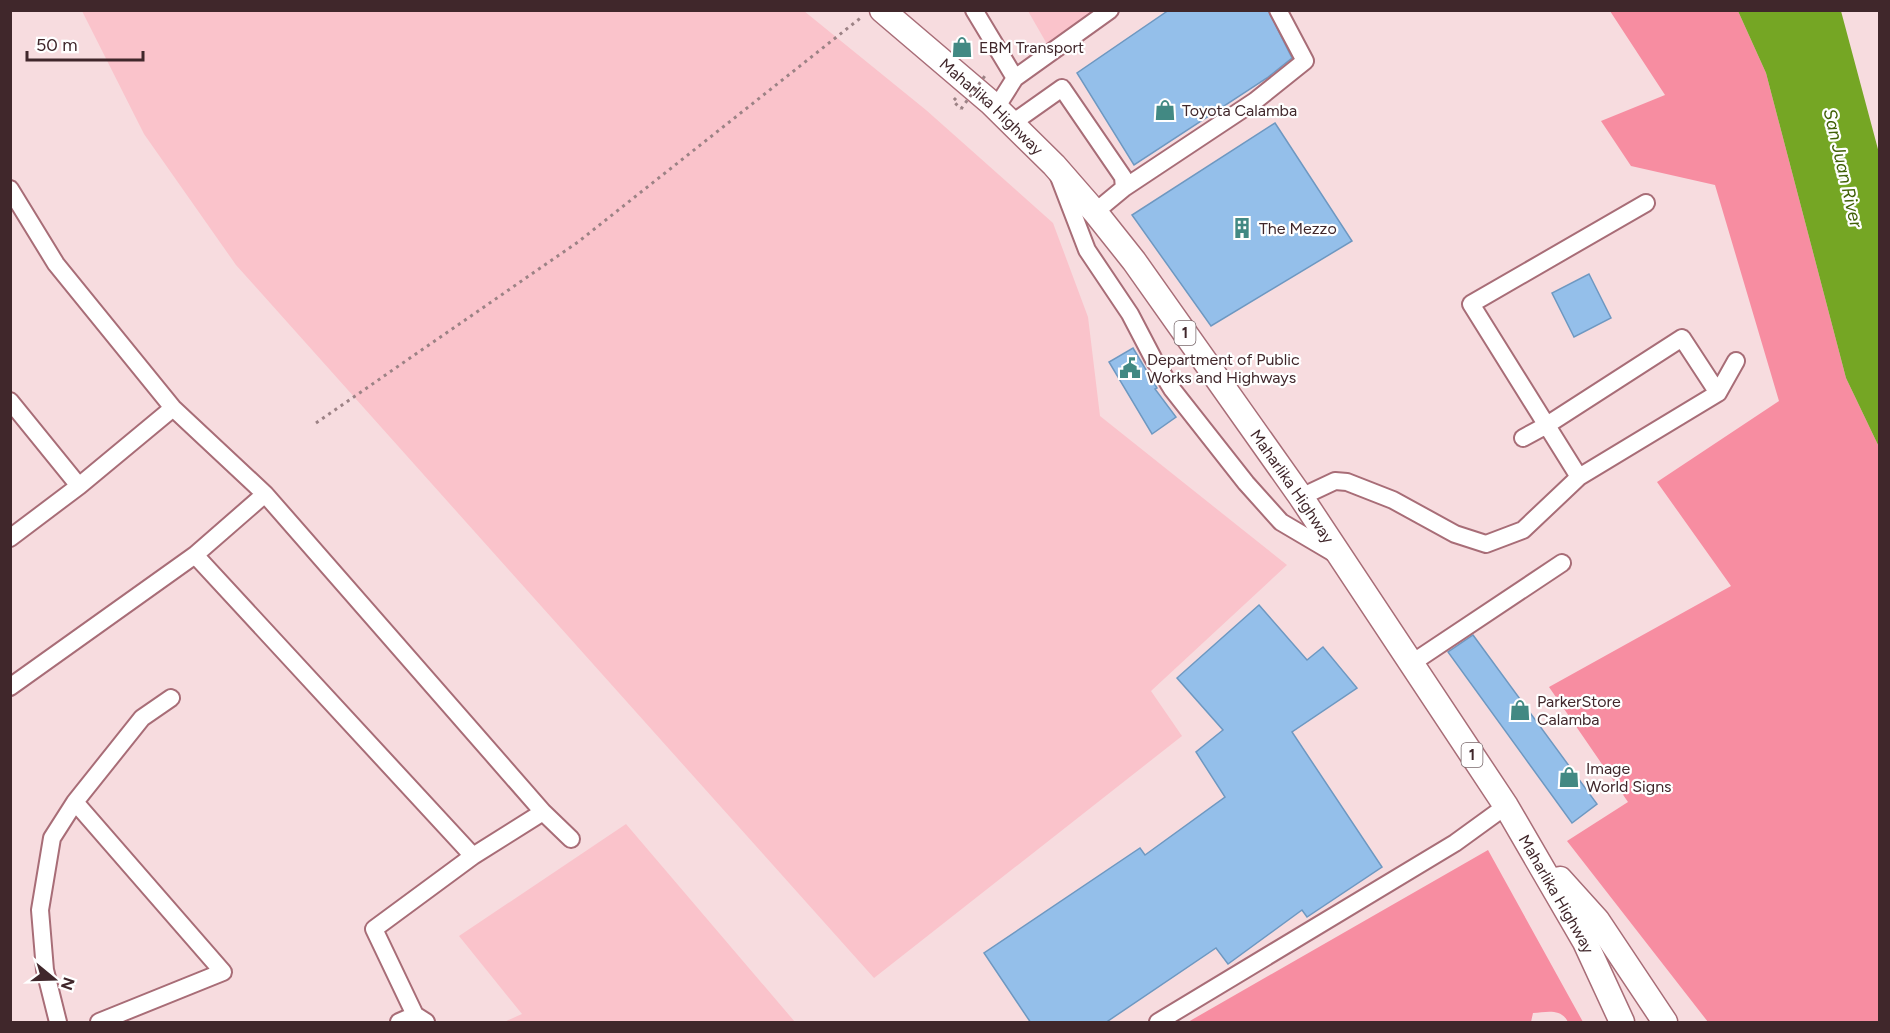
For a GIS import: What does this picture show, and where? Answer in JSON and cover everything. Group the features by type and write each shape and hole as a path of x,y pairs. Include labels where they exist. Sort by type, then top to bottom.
{"highway":[{"name":"Maharlika Highway","path":"882,10 1004,116 1054,165 1141,270 1301,497 1506,806 1585,942 1622,1023"},
{"path":"1531,847 1597,920 1665,1023"}],"street":[{"path":"974,10 1015,78"},
{"path":"1004,116 1015,78 1110,10"},
{"path":"1095,212 1124,188 1255,101 1305,61 1278,10"},
{"path":"1004,116 1062,88 1123,177 1124,188"},
{"path":"1054,165 1087,250 1130,314 1172,389 1240,475 1281,522 1339,555"},
{"path":"10,189 56,264 173,408 265,494 543,812 571,839"},
{"path":"1579,477 1471,304 1646,203"},
{"path":"1523,438 1682,338 1718,393"},
{"path":"1301,497 1335,481 1347,482 1393,500 1455,534 1486,544 1523,530 1579,477 1718,393 1736,361"},
{"path":"10,400 79,486"},
{"path":"10,538 79,486 173,408"},
{"path":"10,687 195,555 265,494"},
{"path":"195,555 473,856"},
{"path":"1412,663 1562,562"},
{"path":"58,1023 45,970 40,910 52,838 75,802 142,718 171,698"},
{"path":"75,802 223,972 99,1023"},
{"path":"1158,1023 1455,843 1506,806"},
{"path":"399,1023 420,1019 374,929 473,856 543,812"}],"path":[{"path":"316,423 578,242 870,10"},
{"path":"953,101 961,109 987,73"}],"shaded area":[{"path":"82,11 804,11 926,110 1053,223 1088,317 1100,416 1287,565 1151,691 1182,736 874,978 236,265 144,134"},
{"path":"1028,11 1113,11 1055,58"},
{"path":"1610,11 1738,11 1766,73 1846,378 1879,447 1879,1022 1708,1022 1567,841 1628,802 1549,687 1731,586 1657,482 1779,401 1715,185 1631,166 1601,121 1665,95"},
{"path":"626,824 795,1022 504,1022 522,1014 459,936"},
{"path":"1488,850 1583,1022 1568,1022 1558,1013 1548,1012 1533,1013 1531,1022 1188,1022"}],"water":[{"name":"San Juan River","path":"1738,11 1841,11 1879,153 1879,447 1846,378 1766,73"}],"building":[{"path":"1169,10 1268,10 1292,58 1267,78 1134,165 1077,73"},
{"name":"The Mezzo","path":"1275,123 1352,241 1211,326 1132,215"},
{"path":"1589,274 1611,318 1574,337 1552,293"},
{"path":"1133,348 1157,388 1155,389 1176,417 1152,434 1109,362"},
{"path":"1259,605 1307,660 1323,647 1357,688 1292,732 1382,867 1307,917 1302,910 1228,964 1216,948 1105,1023 1031,1023 984,953 1140,848 1145,855 1225,797 1196,752 1223,730 1177,678"},
{"path":"1473,635 1597,804 1572,823 1448,652"}],"place":[{"name":"EBM Transport","path":"962,47"},
{"name":"Toyota Calamba","path":"1165,110"},
{"name":"The Mezzo","path":"1242,228"},
{"name":"Department of Public Works and Highways","path":"1130,368"},
{"name":"ParkerStore Calamba","path":"1520,710"},
{"name":"Image World Signs","path":"1569,777"}]}
